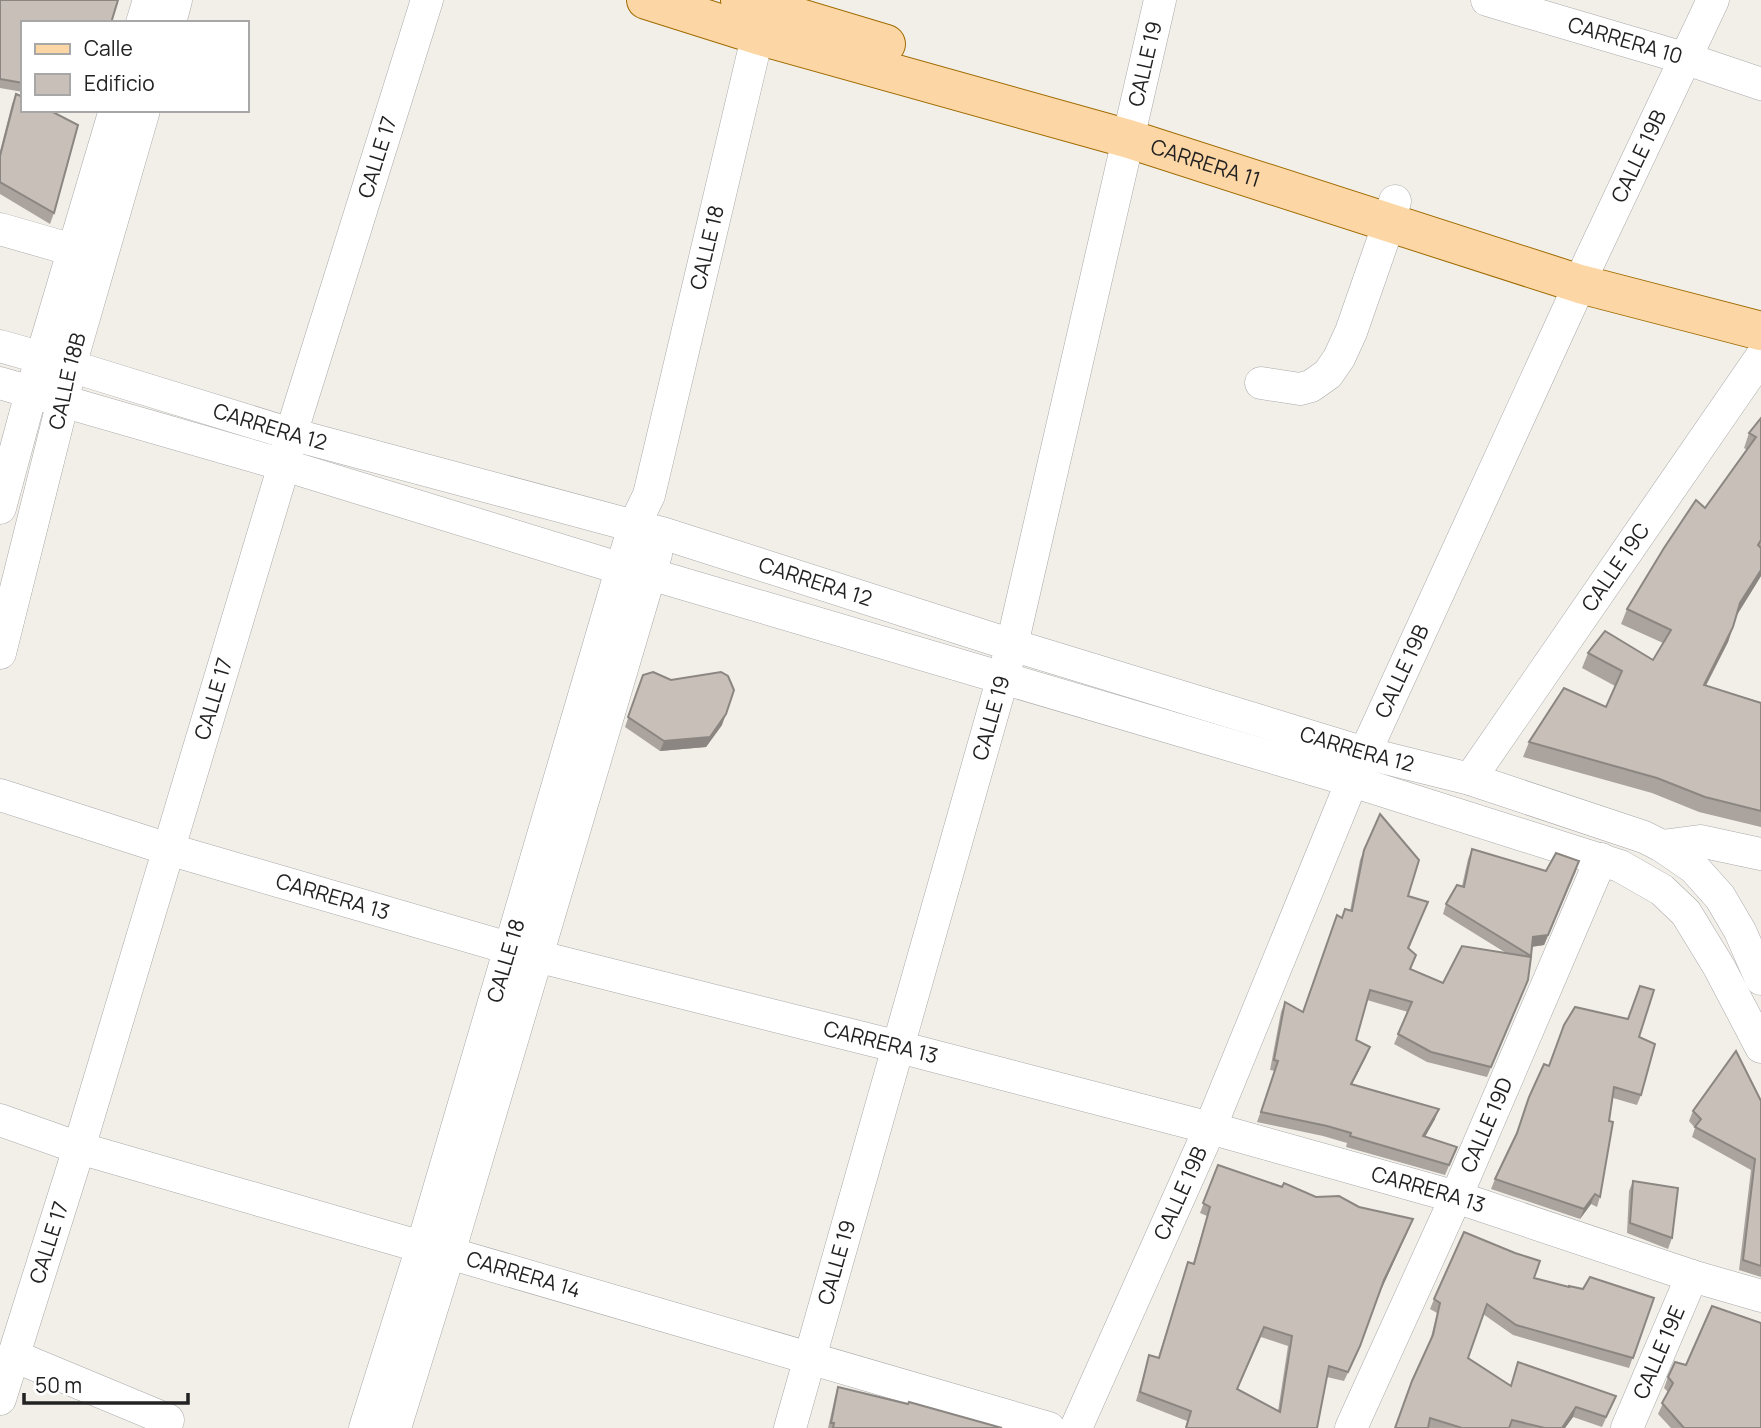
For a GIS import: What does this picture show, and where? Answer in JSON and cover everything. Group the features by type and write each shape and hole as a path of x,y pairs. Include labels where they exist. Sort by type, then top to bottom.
{"main road":[{"name":"CARRERA 11","path":"646,0 757,11 1761,331"},
{"name":"CARRERA 11","path":"1585,273 1761,315"}],"street":[{"path":"143,21 149,0"},
{"path":"171,21 176,0"},
{"name":"CALLE 17","path":"0,1399 79,1148 284,465 291,434 427,0"},
{"name":"CALLE 19","path":"790,1428 1013,645 1160,0"},
{"name":"CARRERA 10","path":"1487,0 1684,58 1761,84"},
{"name":"CALLE 19B","path":"1076,1428 1210,1128 1359,767 1713,0"},
{"name":"CALLE 18","path":"395,1428 436,1250 648,529 649,495 757,11"},
{"name":"CALLE 18B","path":"0,653 63,401 56,362 73,250 114,112"},
{"name":"CALLE 18B","path":"0,508 31,393 56,362 143,112"},
{"path":"1261,383 1300,389 1311,386 1328,374 1352,332 1392,212"},
{"path":"0,229 73,250"},
{"name":"CARRERA 12","path":"0,346 291,434 648,529 1013,645 1359,767 1620,866 1662,890 1686,913 1719,967 1761,1047"},
{"name":"CALLE 19C","path":"1470,779 1761,357"},
{"name":"CARRERA 12","path":"0,383 1004,678 1359,767 1470,779 1626,831 1662,846 1694,868 1720,897 1740,931 1761,979"},
{"name":"CARRERA 13","path":"0,795 168,849 523,952 1210,1128 1456,1198 1761,1296"},
{"path":"1662,846 1700,841 1761,854"},
{"name":"CALLE 19D","path":"1351,1428 1456,1198 1601,859"},
{"name":"CARRERA 14","path":"0,1120 79,1148 1049,1428"},
{"name":"CALLE 18","path":"365,1428 436,1250"},
{"name":"CALLE 19E","path":"1627,1428 1692,1276"},
{"path":"14,1356 168,1420"}],"building":[{"path":"0,0 118,0 112,21 21,21 21,83 0,79"},
{"path":"16,94 21,96 21,112 53,112 78,125 54,213 0,182 0,156"},
{"path":"1761,418 1761,540 1758,545 1761,548 1761,570 1740,603 1733,627 1704,685 1761,703 1761,811 1705,797 1657,778 1529,742 1564,688 1606,707 1622,671 1588,653 1605,631 1653,660 1671,630 1627,609 1696,500 1705,508 1756,437 1749,433"},
{"path":"653,672 671,680 721,672 728,676 734,690 726,714 710,737 664,741 628,717 643,675"},
{"path":"1380,814 1419,860 1408,896 1428,902 1408,948 1416,955 1410,969 1443,983 1462,946 1531,957 1528,980 1491,1067 1431,1052 1398,1034 1412,1002 1370,990 1356,1040 1370,1047 1351,1084 1439,1109 1423,1136 1457,1147 1449,1165 1350,1136 1351,1133 1327,1126 1261,1112 1278,1061 1274,1060 1285,1002 1303,1012 1337,915 1342,918 1345,909 1352,911 1364,850"},
{"path":"1472,849 1546,871 1556,853 1579,861 1548,935 1533,937 1531,956 1446,904 1457,885 1464,887"},
{"path":"1640,986 1654,990 1639,1037 1655,1044 1641,1095 1614,1087 1609,1121 1613,1122 1600,1197 1595,1194 1584,1209 1495,1179 1517,1133 1544,1064 1549,1066 1564,1025 1575,1007 1628,1019"},
{"path":"1736,1051 1761,1101 1761,1266 1743,1260 1755,1159 1695,1127 1701,1119 1693,1111"},
{"path":"1218,1165 1282,1187 1284,1183 1316,1197 1339,1196 1359,1207 1413,1219 1384,1280 1348,1372 1329,1366 1317,1428 1186,1428 1191,1411 1140,1392 1149,1355 1159,1358 1188,1262 1194,1264 1210,1207 1203,1203","holes":["1264,1327 1292,1336 1280,1412 1237,1389"]},
{"path":"1633,1181 1678,1188 1672,1238 1630,1223"},
{"path":"1464,1232 1540,1261 1534,1278 1583,1289 1590,1277 1654,1298 1633,1358 1516,1325 1487,1304 1468,1358 1511,1386 1518,1362 1616,1396 1606,1417 1576,1407 1562,1428 1545,1428 1512,1420 1509,1428 1462,1428 1430,1418 1428,1428 1395,1428 1433,1335 1440,1303 1434,1299"},
{"path":"1712,1306 1761,1323 1761,1428 1684,1428 1662,1403 1673,1383 1668,1377 1675,1362 1686,1365"},
{"path":"838,1387 908,1404 909,1402 1002,1428 833,1428 834,1423 831,1423"}]}
